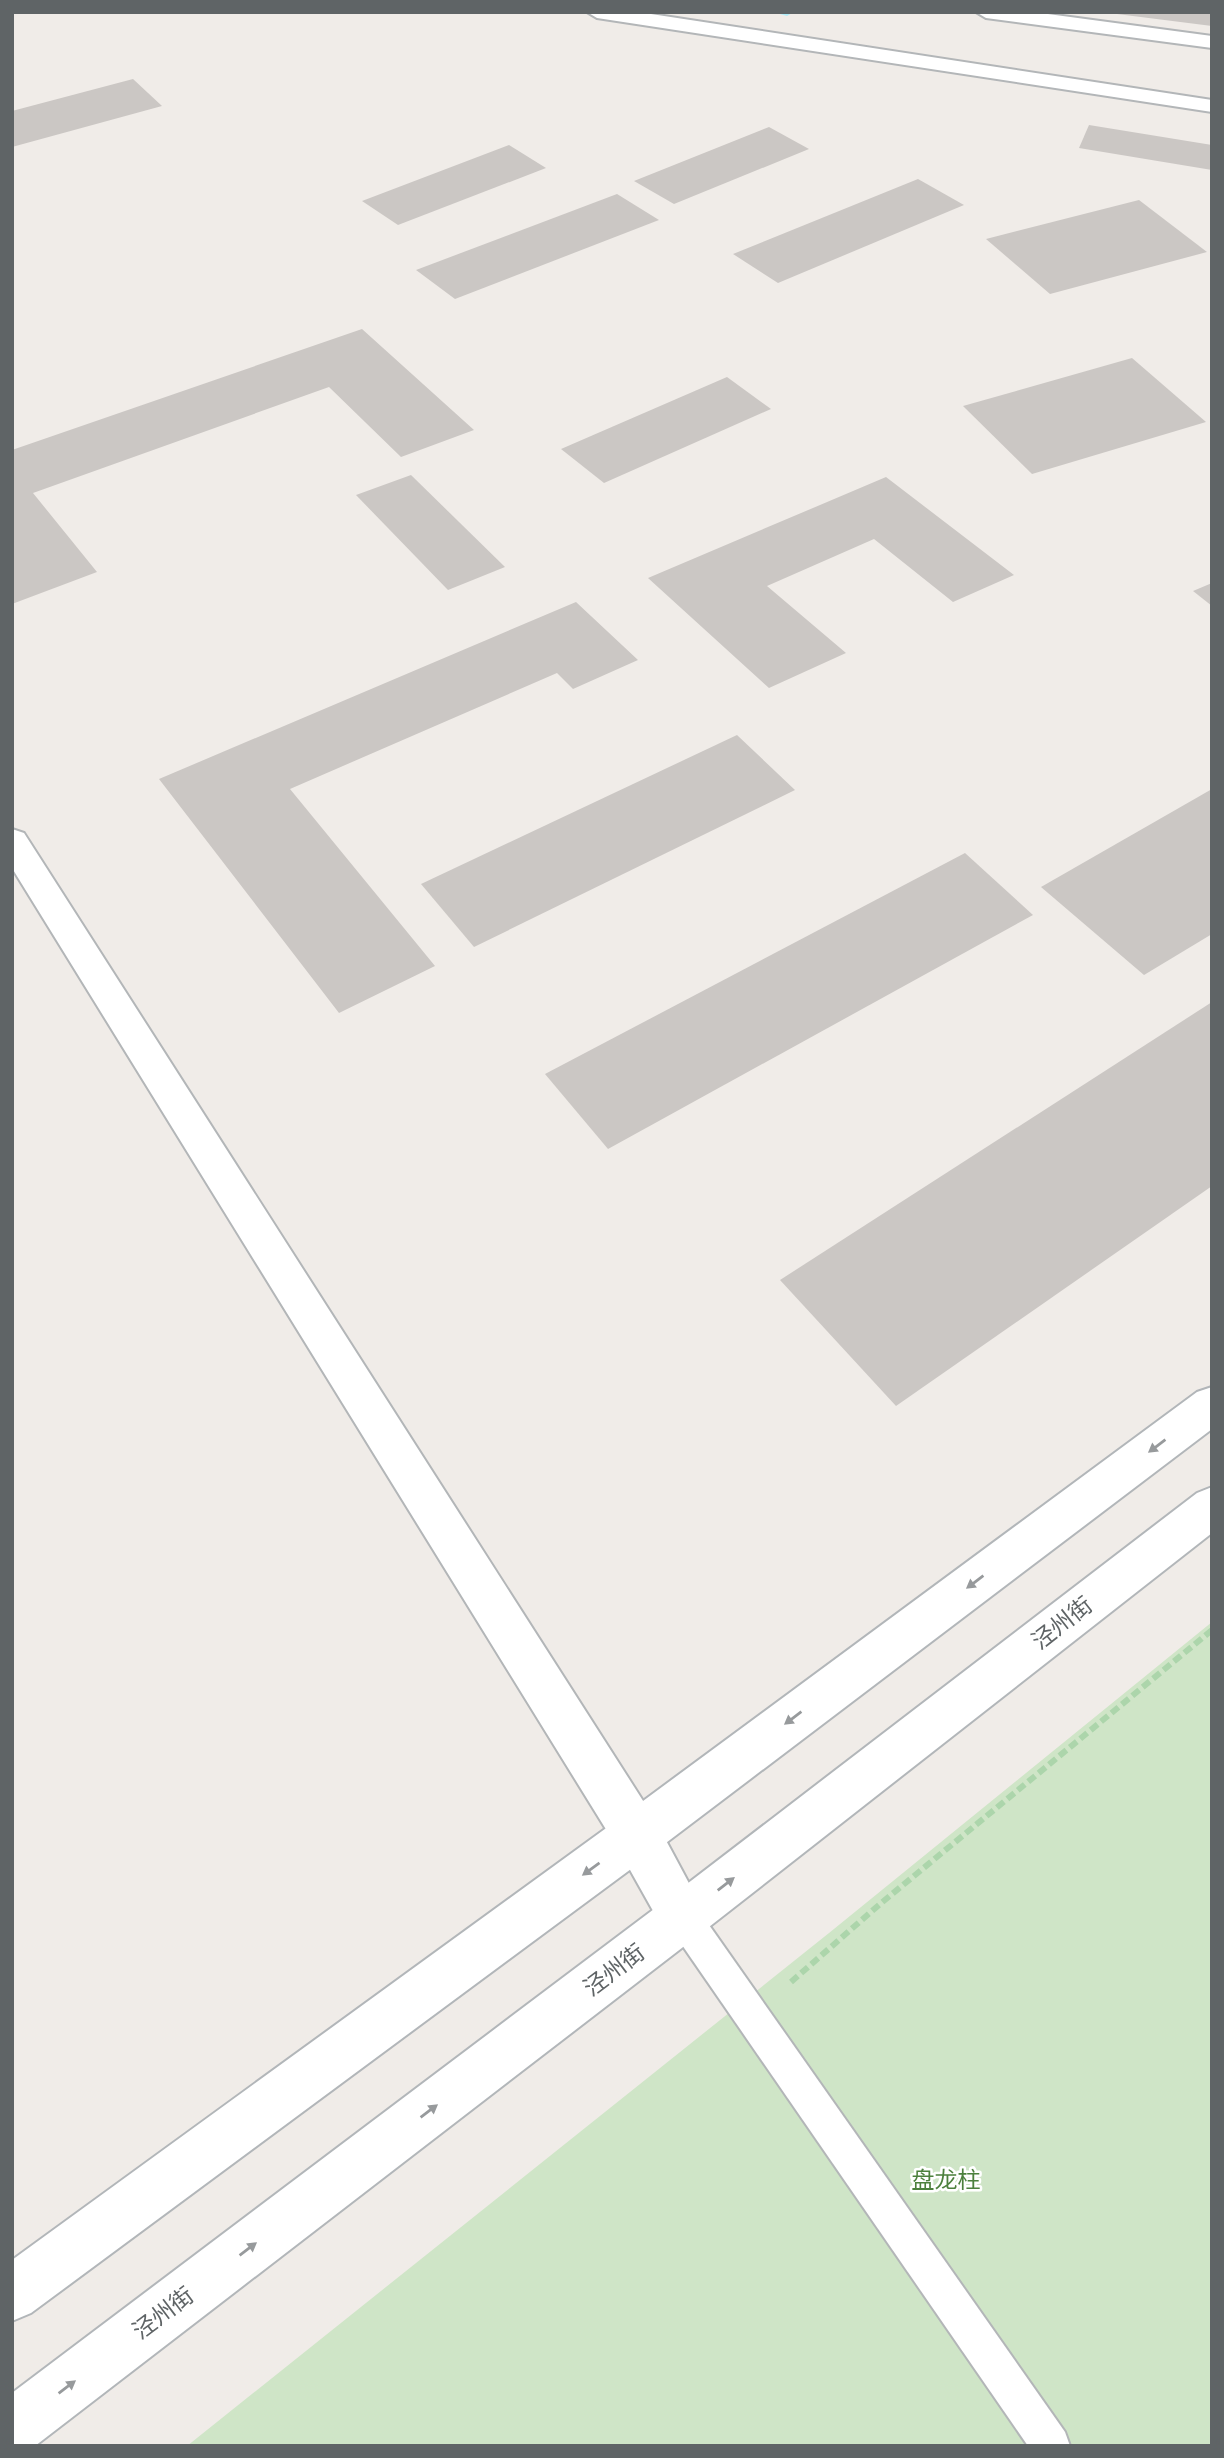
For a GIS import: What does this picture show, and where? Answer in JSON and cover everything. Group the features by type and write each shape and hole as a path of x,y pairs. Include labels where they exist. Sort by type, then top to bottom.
{"street":[{"path":"597,12 1212,106"},
{"path":"986,12 1212,42"},
{"path":"12,841 637,1835 683,1917"},
{"path":"12,2294 637,1835 1212,1405"},
{"name":"泾州街","path":"12,2428 683,1917 1212,1507"}],"lane":[{"path":"683,1917 1051,2446"}],"path":[{"path":"752,2016 880,1904 1212,1630"}],"green space":[{"name":"盘龙柱","path":"1212,1622 1212,2446 187,2446 829,1933"}],"building":[{"path":"1212,12 1212,26 1117,14"},
{"path":"133,79 162,106 12,147 12,111"},
{"path":"1089,125 1212,145 1212,170 1079,148"},
{"path":"769,127 809,149 674,204 634,181"},
{"path":"509,145 546,168 398,225 362,201"},
{"path":"918,179 964,205 778,283 733,254"},
{"path":"617,194 659,220 455,299 416,270"},
{"path":"1139,200 1207,252 1050,294 986,239"},
{"path":"362,329 474,430 401,457 329,387 33,493 97,572 12,604 12,450"},
{"path":"1132,358 1206,422 1032,474 963,406"},
{"path":"727,377 771,409 604,483 561,449"},
{"path":"411,475 505,567 448,590 356,495"},
{"path":"886,477 1014,575 953,602 874,539 767,586 846,653 769,688 648,578"},
{"path":"1212,583 1212,606 1193,591"},
{"path":"576,602 638,660 573,689 557,673 290,789 435,966 339,1013 159,779"},
{"path":"737,735 795,790 474,947 421,884"},
{"path":"1212,789 1212,934 1144,975 1041,887"},
{"path":"965,853 1033,915 608,1149 545,1074"},
{"path":"1212,1002 1212,1186 896,1406 780,1280"}],"waterway":[{"path":"778,12 787,13"}]}
